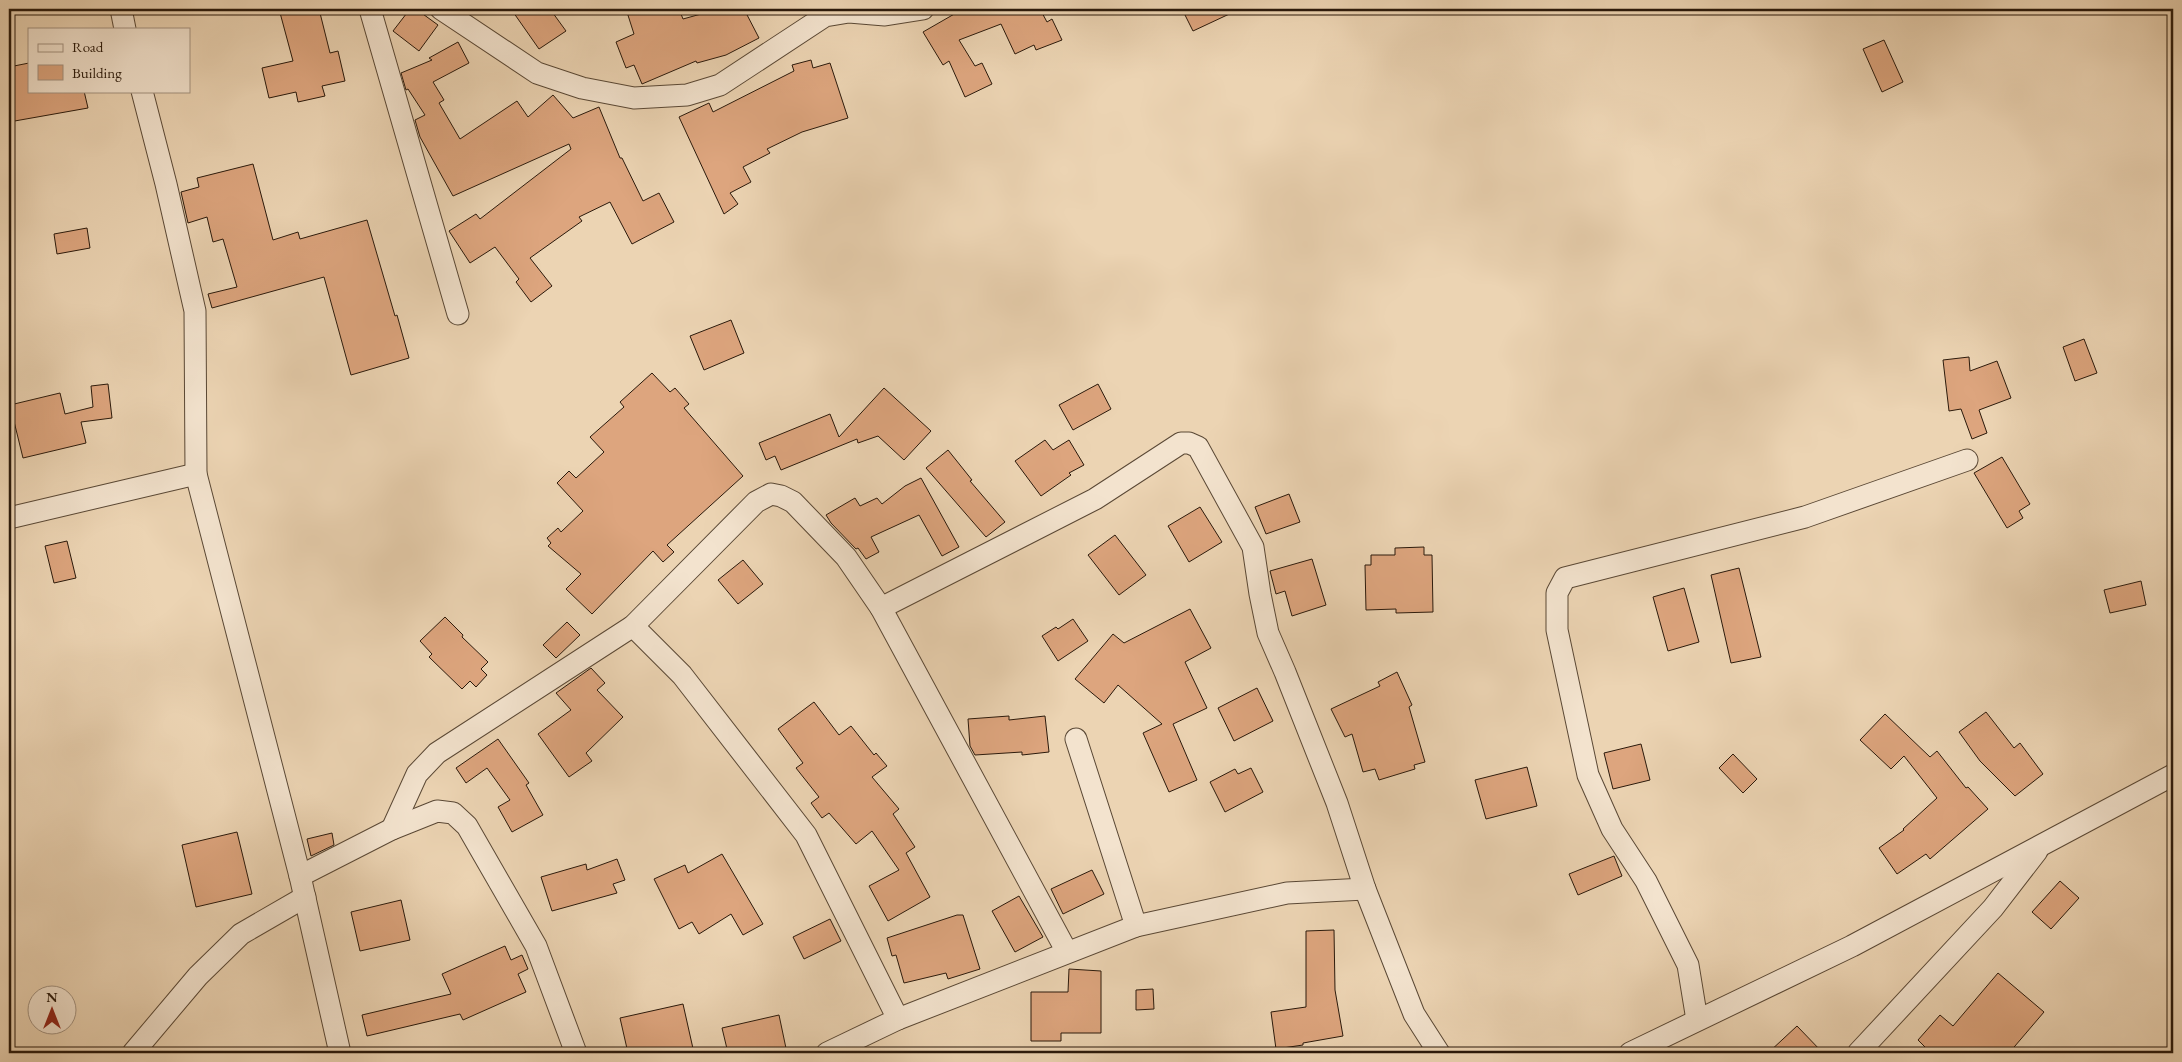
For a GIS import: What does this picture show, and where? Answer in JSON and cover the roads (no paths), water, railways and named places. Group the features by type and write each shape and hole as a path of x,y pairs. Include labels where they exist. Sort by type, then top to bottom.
{"street":[{"path":"121,9 125,28"},
{"path":"370,9 458,314"},
{"path":"441,9 537,73 582,88 634,98 686,95 720,85 824,16 848,12 885,15 922,9"},
{"path":"142,92 166,184 195,311 196,474 300,876 340,1053"},
{"path":"881,608 1095,499 1181,443 1190,443 1198,447 1253,547 1268,633 1337,803 1366,888 1414,1014 1438,1053"},
{"path":"1697,1020 1688,965 1646,880 1612,829 1588,775 1556,630 1557,593 1561,584 1566,578 1805,517 1967,460"},
{"path":"9,518 196,474"},
{"path":"392,829 417,774 437,752 632,626 756,502 770,494 781,496 793,502 846,557 881,608 1067,952"},
{"path":"632,626 682,675 806,835 898,1019"},
{"path":"1076,739 1136,926"},
{"path":"1630,1053 1852,946 2173,775"},
{"path":"300,876 392,829 437,811 453,813 467,826 536,946 576,1053"},
{"path":"1858,1053 1993,908 2041,846"},
{"path":"827,1053 898,1019 1136,926 1287,893 1366,888"},
{"path":"133,1053 198,976 241,934 305,898"}]}
